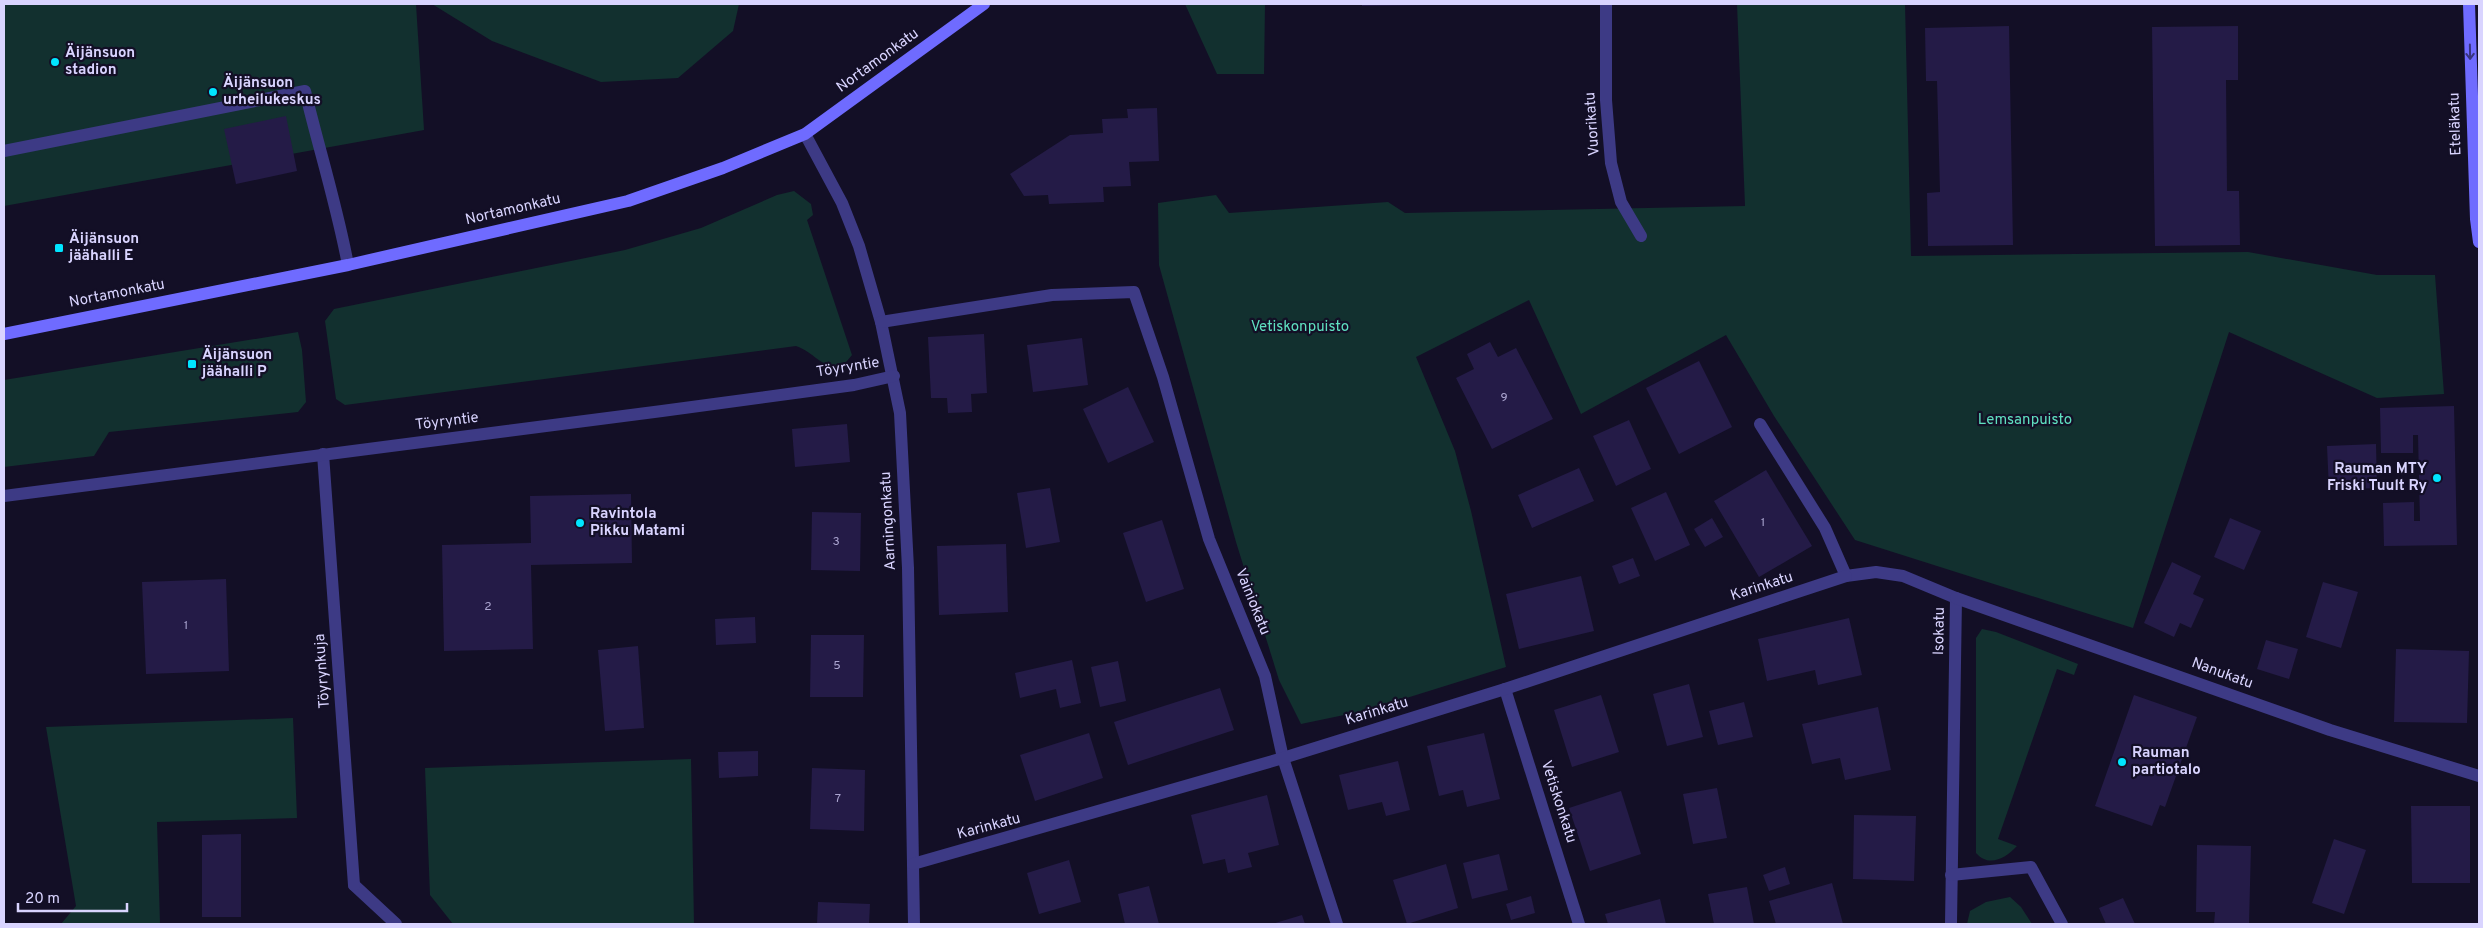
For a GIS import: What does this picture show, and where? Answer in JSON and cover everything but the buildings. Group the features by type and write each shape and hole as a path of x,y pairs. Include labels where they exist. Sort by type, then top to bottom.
{"main road":[{"name":"Nortamonkatu","path":"4,334 348,265 628,201 723,168 805,134 984,4"},
{"name":"Eteläkatu","path":"2469,4 2476,219 2479,242"}],"street":[{"name":"Vuorikatu","path":"1606,4 1606,100 1611,163 1621,202 1641,236"},
{"path":"4,151 305,91 324,170 339,215 348,265"},
{"name":"Aarningonkatu","path":"805,134 842,203 859,246 881,322 894,376 900,413 908,568 914,924"},
{"name":"Vainiokatu","path":"881,322 1052,295 1134,292 1163,377 1209,539 1264,676 1282,758 1337,924"},
{"name":"Töyryntie","path":"4,496 671,410 854,384 894,376"},
{"path":"1760,424 1825,528 1846,576"},
{"name":"Töyrynkuja","path":"323,454 354,885 396,924"},
{"name":"Isokatu","path":"1846,576 1876,572 1903,576 1956,598 1951,924"},
{"name":"Karinkatu","path":"912,864 1282,758 1505,689 1846,576"},
{"name":"Nanukatu","path":"1956,598 2330,730 2479,776"},
{"name":"Vetiskonkatu","path":"1505,689 1580,924"},
{"path":"1951,875 2031,867 2062,924"}],"green space":[{"name":"Äijänsuon urheilukeskus","path":"4,4 416,4 424,130 4,206"},
{"path":"432,4 739,4 733,31 678,78 601,82 492,41"},
{"path":"1185,4 1265,4 1264,74 1217,74"},
{"path":"1737,4 1905,4 1911,256 2248,252 2377,275 2435,275 2444,394 2377,398 2229,332 2133,628 1855,540 1774,416 1726,335 1581,414 1529,300 1416,357 1455,451 1471,511 1506,667 1368,710 1301,724 1279,680 1236,542 1159,265 1158,203 1216,195 1229,213 1388,202 1405,213 1745,206"},
{"path":"794,191 811,204 813,215 807,220 852,355 841,368 823,363 796,346 345,405 336,399 325,321 334,309 625,250 701,228 777,195"},
{"path":"298,332 302,350 306,402 298,412 109,432 94,456 4,467 4,380"},
{"path":"1982,629 1996,632 2078,664 2074,675 2057,669 1998,839 2017,846 2003,857 1992,861 1986,860 1976,853 1976,638"},
{"path":"293,718 297,818 157,822 160,924 61,924 76,906 46,727"},
{"path":"691,759 694,924 453,924 430,895 425,768"},
{"path":"2010,897 2021,907 2032,924 1967,924 1970,911 1986,902"}],"place":[{"name":"Äijänsuon stadion","path":"55,62"},
{"name":"Äijänsuon urheilukeskus","path":"213,92"},
{"name":"Äijänsuon jäähalli E","path":"59,248"},
{"name":"Äijänsuon jäähalli P","path":"192,364"},
{"name":"Rauman MTY Friski Tuult Ry","path":"2437,478"},
{"name":"Ravintola Pikku Matami","path":"580,523"},
{"name":"Rauman partiotalo","path":"2122,762"}],"park label":[{"name":"Vetiskonpuisto","path":"1300,327"},
{"name":"Lemsanpuisto","path":"2025,420"}]}
